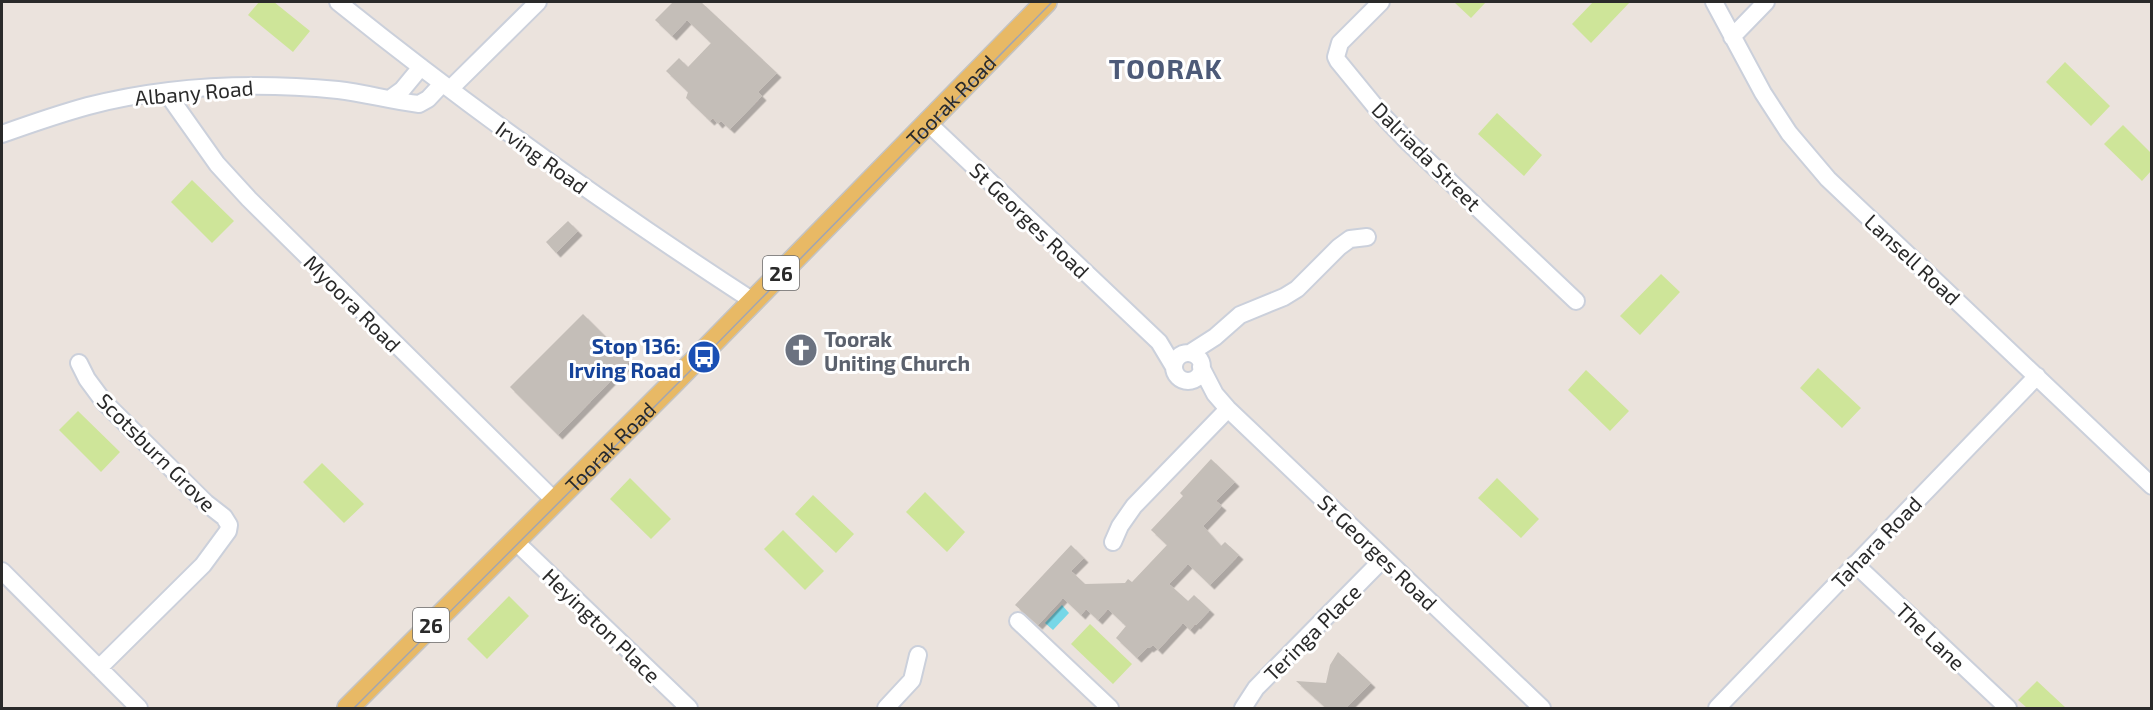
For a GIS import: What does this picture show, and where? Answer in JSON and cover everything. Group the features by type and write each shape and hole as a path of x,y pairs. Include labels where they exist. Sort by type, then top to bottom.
{"main road":[{"name":"Toorak Road","path":"348,708 753,301 1046,2"}],"street":[{"name":"Irving Road","path":"338,2 446,86 579,184 753,301"},
{"path":"446,86 538,2"},
{"name":"Dalriada Street","path":"1381,2 1340,44 1336,57 1338,61 1383,116 1576,301"},
{"name":"Lansell Road","path":"1714,2 1762,93 1790,133 1828,179 2151,486"},
{"path":"1732,36 1766,2"},
{"path":"391,98 407,85 421,67"},
{"name":"Albany Road","path":"2,134 89,106 131,97 208,87 279,86 340,90 419,104 446,86"},
{"name":"Myoora Road","path":"166,92 216,164 249,199 555,501"},
{"name":"St Georges Road","path":"928,123 1159,342 1174,368"},
{"path":"1195,359 1178,358 1174,368 1177,375 1189,380 1196,378 1195,359 1240,315 1284,297 1297,289 1339,247 1350,239 1366,237"},
{"name":"St Georges Road","path":"1159,342 1170,344 1195,359 1215,394 1228,409 1542,708"},
{"name":"Scotsburn Grove","path":"80,363 87,379 104,402 206,503 224,517 229,525 223,538 203,566 99,668"},
{"name":"Tahara Road","path":"1717,708 2037,376"},
{"name":"St Georges Road","path":"1189,380 1215,394"},
{"path":"1113,542 1120,526 1134,506 1228,409"},
{"name":"Heyington Place","path":"514,542 689,708"},
{"name":"Teringa Place","path":"1243,708 1256,688 1384,558"},
{"name":"The Lane","path":"1856,564 2008,708"},
{"path":"2,571 139,708"},
{"path":"1018,621 1110,708"},
{"path":"886,708 912,680 918,655"}],"green space":[{"path":"259,2 274,2 310,31 293,52 248,15"},
{"path":"1454,2 1486,2 1471,18"},
{"path":"1593,2 1630,2 1591,43 1572,24"},
{"path":"2065,62 2110,106 2091,126 2046,82"},
{"path":"1497,113 1542,155 1524,176 1478,134"},
{"path":"2123,125 2151,153 2151,171 2142,181 2104,144"},
{"path":"192,180 234,221 212,243 171,202"},
{"path":"1661,274 1680,292 1640,335 1620,316"},
{"path":"1818,368 1861,408 1842,428 1800,388"},
{"path":"1586,370 1629,411 1610,431 1568,390"},
{"path":"78,411 120,452 101,472 59,430"},
{"path":"322,463 364,504 344,523 303,482"},
{"path":"630,478 671,519 651,539 610,499"},
{"path":"1497,478 1539,519 1521,538 1478,498"},
{"path":"925,492 965,532 947,552 906,512"},
{"path":"813,495 854,534 836,553 795,514"},
{"path":"783,530 824,571 805,590 764,549"},
{"path":"509,596 529,616 487,659 467,639"},
{"path":"1090,624 1132,664 1113,684 1071,644"},
{"path":"2037,681 2066,708 2027,708 2018,700"}],"water":[{"path":"1062,605 1069,613 1053,630 1045,623"}],"building":[{"path":"673,2 701,2 777,73 758,92 762,96 730,129 721,121 718,124 713,118 710,121 686,98 688,92 666,71 679,58 688,67 711,43 687,20 672,36 655,20"},
{"path":"568,221 578,231 556,253 546,242"},
{"path":"583,314 630,361 558,435 510,387"},
{"path":"1211,459 1235,482 1216,501 1222,506 1203,526 1221,546 1225,542 1239,555 1210,585 1188,564 1169,584 1188,601 1194,595 1210,610 1190,630 1183,623 1158,650 1153,645 1137,658 1116,638 1126,626 1108,609 1098,620 1086,609 1081,615 1063,598 1038,625 1015,605 1071,545 1084,558 1071,571 1085,584 1125,583 1128,579 1132,582 1167,545 1151,530 1183,496 1180,493"},
{"path":"1338,652 1371,683 1346,708 1326,708 1296,681 1326,683 1330,665"}],"tram line":[{"path":"354,708 704,357 1052,2"}],"place":[{"name":"Toorak Uniting Church","path":"801,350"},
{"name":"Stop 136: Irving Road","path":"704,357"}],"district":[{"name":"TOORAK","path":"1166,68"}]}
